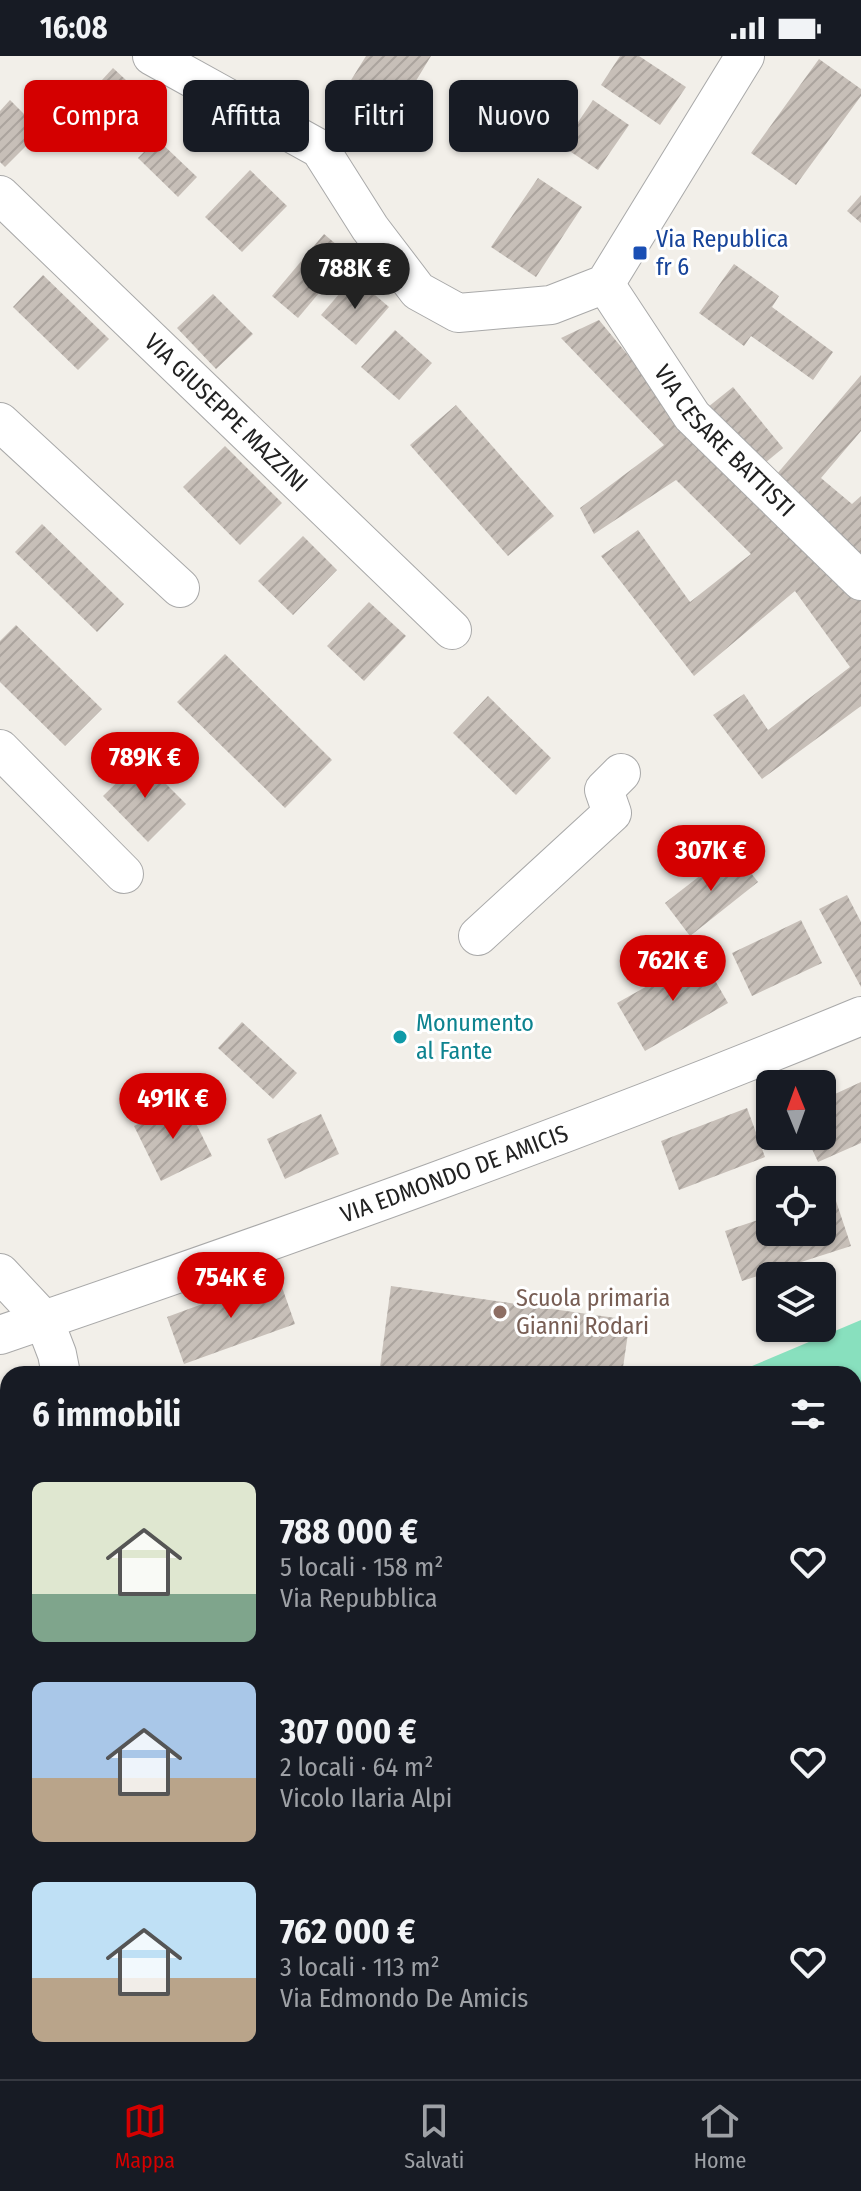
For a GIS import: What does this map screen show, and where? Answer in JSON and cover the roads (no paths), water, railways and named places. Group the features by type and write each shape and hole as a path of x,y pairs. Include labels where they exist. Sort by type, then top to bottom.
{"street":[{"path":"152,56 320,149 370,228 418,291 458,313 551,305 605,284 745,56"},
{"name":"VIA GIUSEPPE MAZZINI","path":"0,195 452,630"},
{"name":"VIA CESARE BATTISTI","path":"605,284 692,416 861,581"},
{"path":"0,422 180,588"},
{"path":"0,749 124,874"},
{"path":"478,936 612,813 604,790 621,773"},
{"name":"VIA EDMONDO DE AMICIS","path":"0,1335 313,1226 720,1074 861,1016"},
{"path":"0,1273 44,1320 59,1366"}],"place":[{"name":"Via Republica fr 6","path":"640,253"},
{"name":"Monumento al Fante","path":"400,1037"},
{"name":"Scuola primaria Gianni Rodari","path":"500,1312"}]}
